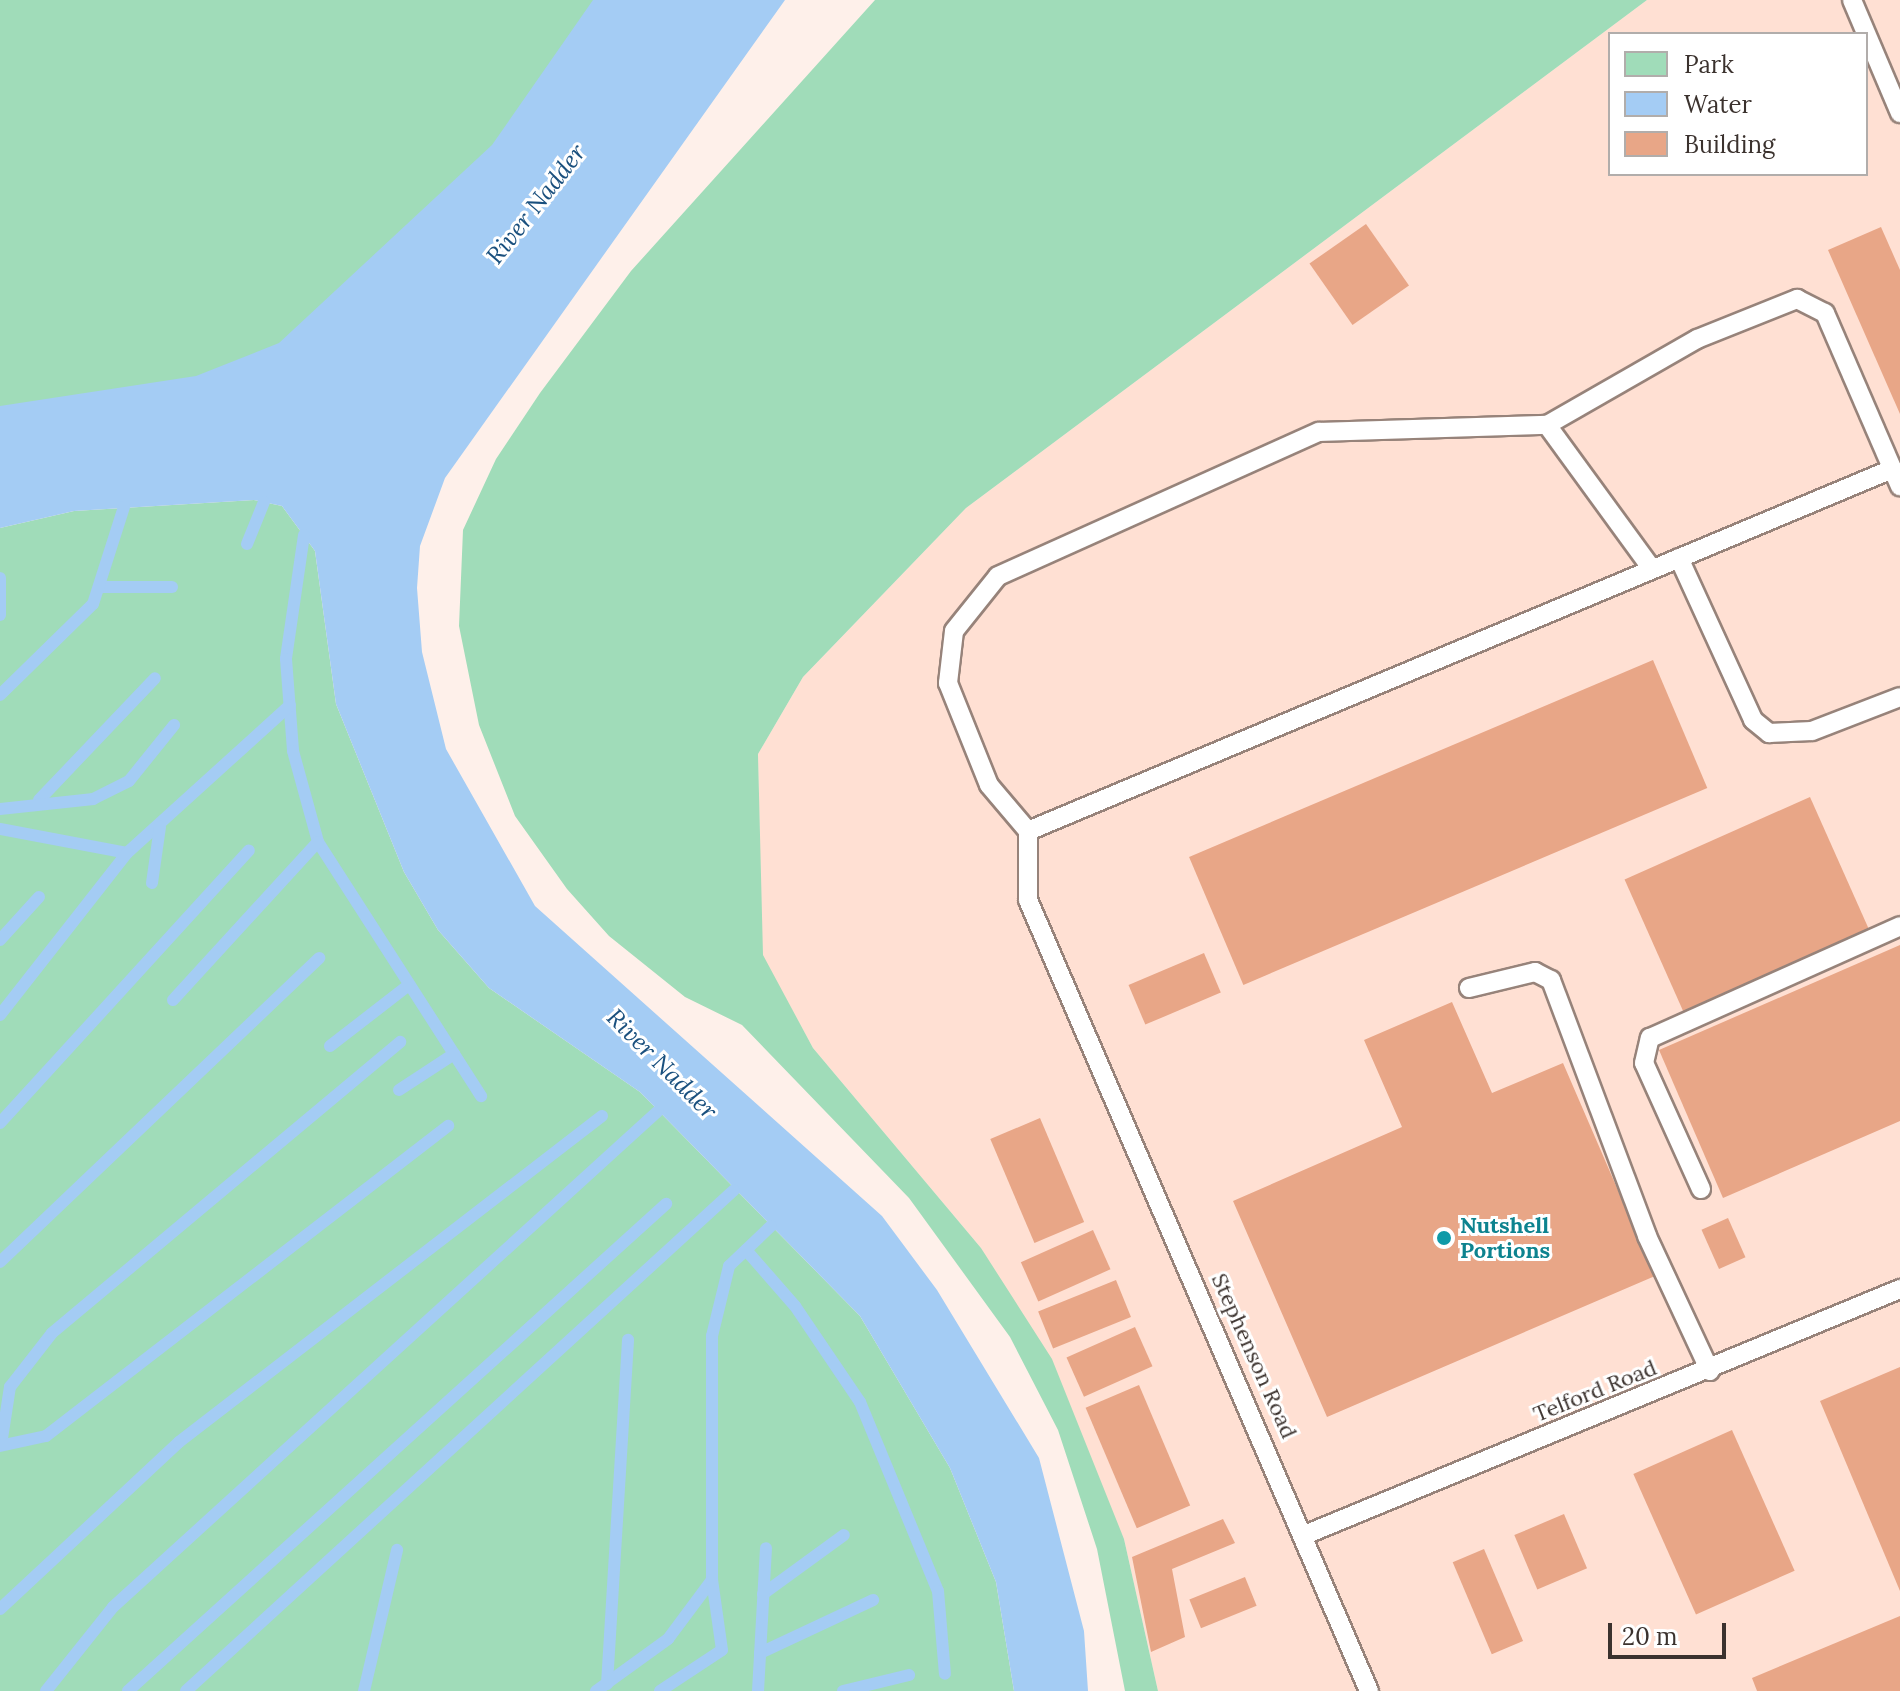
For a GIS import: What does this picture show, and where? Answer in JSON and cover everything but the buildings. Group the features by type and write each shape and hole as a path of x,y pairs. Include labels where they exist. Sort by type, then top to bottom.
{"lane":[{"path":"1852,0 1866,32"},
{"path":"1868,38 1900,113"},
{"path":"1797,299 1825,313 1896,477 1652,569 1028,831 989,785 948,683 954,631 998,576 1319,432 1547,425 1697,339 1797,299"},
{"path":"1547,425 1652,569"},
{"path":"1679,558 1753,720 1769,733 1812,731 1900,697"},
{"name":"Stephenson Road","path":"1028,831 1028,900 1307,1534 1369,1691"},
{"path":"1701,1189 1644,1063 1650,1038 1900,926"},
{"path":"1469,988 1535,972 1551,980 1647,1236 1710,1371"},
{"name":"Telford Road","path":"1307,1534 1710,1371 1900,1289"}],"shaded area":[{"path":"1647,0 1900,0 1900,1691 1158,1691 1124,1539 981,1248 813,1048 762,955 758,754 803,677 966,508"}],"green space":[{"path":"0,0 624,0 324,385 0,441"},
{"path":"875,0 1647,0 966,508 803,677 758,754 763,955 813,1048 981,1248 1052,1359 1124,1539 1158,1691 1125,1691 1097,1549 1058,1430 1010,1337 909,1198 742,1025 685,997 609,936 567,889 515,816 479,725 459,626 463,530 496,459 540,393 631,271"},
{"path":"254,500 282,506 315,551 336,704 404,872 438,930 489,988 640,1092 860,1316 950,1468 996,1582 1014,1691 0,1691 0,528 74,511"}],"water":[{"name":"River Nadder","path":"593,0 785,0 445,478 420,546 417,588 422,652 446,749 535,906 882,1216 937,1290 1039,1458 1084,1631 1088,1691 1014,1691 996,1582 950,1468 860,1316 640,1092 489,988 438,930 404,872 336,704 315,551 282,506 254,500 74,511 0,528 0,406 196,376 279,343 492,145"}],"waterway":[{"path":"247,544 264,502"},
{"path":"0,695 93,604 124,507"},
{"path":"304,535 286,659 293,751 318,842 481,1096"},
{"path":"0,578 0,615"},
{"path":"99,587 172,587"},
{"path":"39,800 155,678"},
{"path":"0,829 127,853 290,705"},
{"path":"0,809 93,799 129,781 174,725"},
{"path":"152,883 160,827"},
{"path":"173,1000 318,842"},
{"path":"0,1123 249,850"},
{"path":"0,1015 127,853"},
{"path":"0,940 39,897"},
{"path":"0,1262 319,958"},
{"path":"330,1046 409,985"},
{"path":"1,1445 10,1387 52,1333 400,1042"},
{"path":"399,1090 454,1054"},
{"path":"46,1691 113,1607 657,1112"},
{"path":"0,1609 179,1442 602,1116"},
{"path":"0,1446 46,1436 448,1126"},
{"path":"186,1691 734,1190"},
{"path":"128,1691 666,1204"},
{"path":"596,1691 668,1639 712,1580 712,1336 729,1266 771,1226"},
{"path":"746,1250 795,1306 860,1402 938,1591 945,1674"},
{"path":"607,1684 628,1340"},
{"path":"763,1594 844,1535"},
{"path":"758,1691 766,1548"},
{"path":"364,1691 397,1550"},
{"path":"660,1691 722,1650 712,1580"},
{"path":"760,1653 873,1600"},
{"path":"843,1691 909,1675"}],"place":[{"name":"Nutshell Portions","path":"1444,1238"}]}
